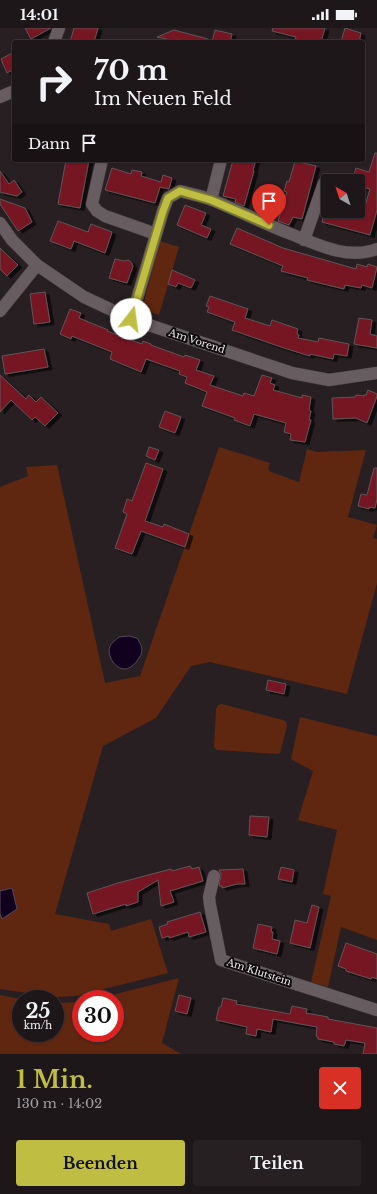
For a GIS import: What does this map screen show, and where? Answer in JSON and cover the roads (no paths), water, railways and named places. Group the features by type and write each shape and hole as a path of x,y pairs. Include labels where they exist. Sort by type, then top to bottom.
{"street":[{"path":"55,40 59,28"},
{"path":"0,97 12,92"},
{"path":"102,162 92,204 97,211 105,216 156,234"},
{"path":"211,200 220,162"},
{"path":"131,319 168,198 180,191 211,200 318,246 344,252 361,253 370,252 377,249"},
{"path":"304,240 321,192"},
{"name":"Am Vorend","path":"0,223 12,240 37,265 84,297 131,319 292,373 329,380 377,373"},
{"path":"0,311 37,265"},
{"name":"Am Klutstein","path":"214,876 209,896 221,960 377,1010"}]}
